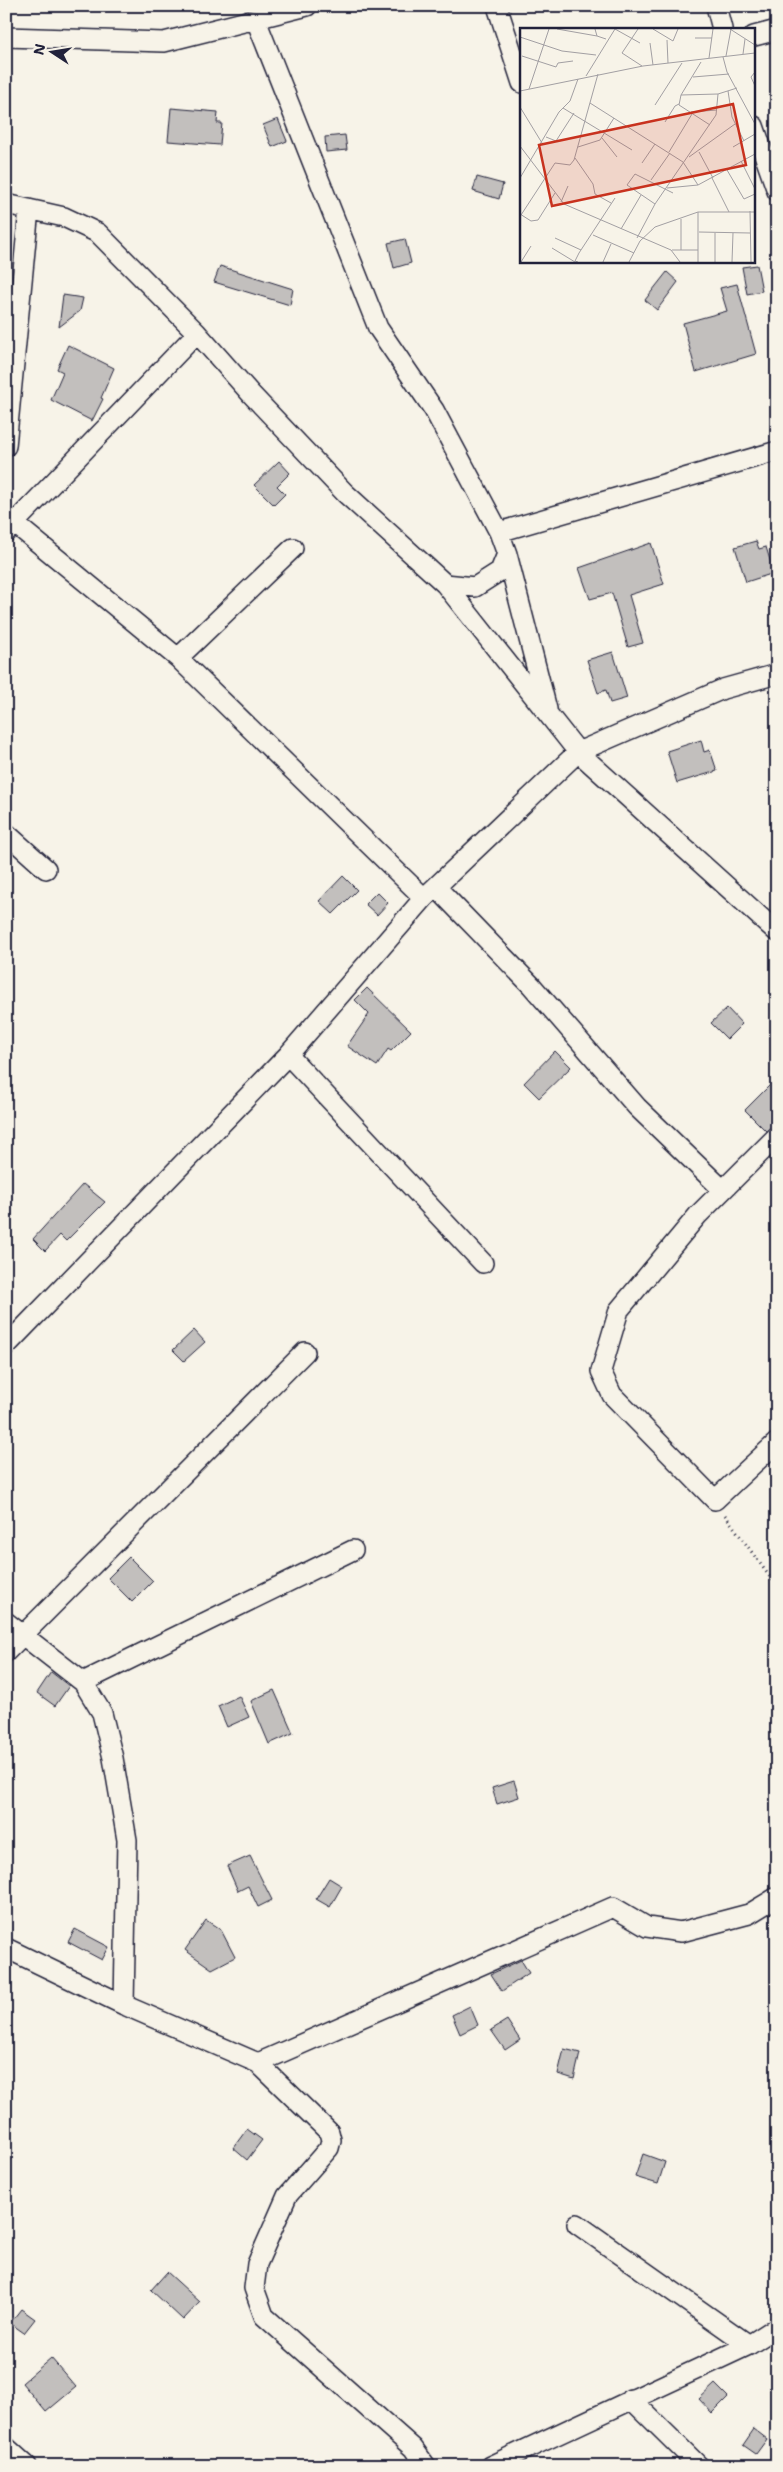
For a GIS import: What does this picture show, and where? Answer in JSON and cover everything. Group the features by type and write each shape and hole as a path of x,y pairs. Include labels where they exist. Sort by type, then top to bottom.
{"street":[{"path":"6,38 164,42 307,6"},
{"path":"497,6 520,77"},
{"path":"716,6 722,28"},
{"path":"256,20 378,328 434,410 499,532 507,554 548,716"},
{"path":"756,35 777,30"},
{"path":"756,132 777,191"},
{"path":"6,204 64,217 98,233 197,333 251,394 345,493 445,584 578,752 777,932"},
{"path":"6,446 29,209"},
{"path":"197,333 10,527 178,658 531,985 637,1107 723,1190"},
{"path":"499,532 777,451"},
{"path":"178,658 292,548"},
{"path":"445,584 475,587 500,570 507,554"},
{"path":"6,1346 288,1055 430,892 578,752 723,689 777,674"},
{"path":"6,833 46,869"},
{"path":"288,1055 483,1263"},
{"path":"777,1136 698,1215 619,1310 601,1371 612,1395 715,1500 777,1442"},
{"path":"6,1652 305,1352"},
{"path":"82,1682 353,1550"},
{"path":"6,1622 82,1682 102,1712 113,1758 127,1840 124,2005"},
{"path":"258,2063 613,1907 647,1927 681,1932 749,1914 777,1898"},
{"path":"6,1948 124,2005 258,2063 277,2079 329,2132 331,2140 329,2148 287,2196 271,2228 257,2264 254,2288 264,2316 413,2448 426,2466"},
{"path":"577,2224 749,2345"},
{"path":"490,2466 749,2345 777,2327"},
{"path":"631,2399 699,2466"},
{"path":"6,2447 27,2466"}],"path":[{"path":"715,1500 777,1587"}],"building":[{"path":"171,108 218,112 217,123 222,123 220,145 168,141"},
{"path":"278,119 287,141 272,147 263,125"},
{"path":"345,135 347,150 326,152 325,137"},
{"path":"477,177 503,184 499,199 473,191"},
{"path":"405,239 411,263 394,268 388,243"},
{"path":"757,265 762,291 747,294 742,267"},
{"path":"220,266 293,289 290,305 214,282"},
{"path":"667,272 678,282 657,310 645,300"},
{"path":"737,284 756,354 696,372 683,323 727,311 720,288"},
{"path":"63,295 83,298 80,311 59,327"},
{"path":"68,345 114,368 101,398 103,399 92,421 51,400 63,372 57,369"},
{"path":"279,461 290,473 277,486 285,494 274,505 254,485"},
{"path":"756,541 759,549 766,547 774,573 746,582 735,547"},
{"path":"651,543 664,584 629,595 643,643 628,647 612,593 590,599 579,568"},
{"path":"613,652 627,698 610,703 606,690 598,693 587,660"},
{"path":"701,740 704,752 710,750 717,771 677,783 667,751"},
{"path":"343,876 357,890 333,914 319,901"},
{"path":"377,892 388,903 377,915 365,904"},
{"path":"367,988 411,1031 391,1051 388,1049 377,1066 347,1046 369,1014 355,1000"},
{"path":"727,1008 742,1024 727,1039 711,1023"},
{"path":"555,1051 571,1067 539,1098 524,1083"},
{"path":"777,1078 777,1121 766,1131 745,1110"},
{"path":"83,1184 105,1202 66,1241 60,1235 45,1251 33,1239"},
{"path":"194,1330 205,1342 184,1361 173,1350"},
{"path":"129,1557 153,1581 132,1602 108,1578"},
{"path":"51,1672 69,1686 55,1706 37,1693"},
{"path":"274,1690 293,1733 269,1744 251,1701"},
{"path":"239,1696 249,1717 227,1727 218,1706"},
{"path":"514,1781 519,1797 497,1804 492,1788"},
{"path":"250,1856 272,1900 258,1907 248,1886 238,1891 227,1866"},
{"path":"329,1878 342,1886 330,1907 316,1899"},
{"path":"206,1920 221,1930 235,1957 212,1969 185,1950"},
{"path":"75,1929 109,1947 102,1960 68,1942"},
{"path":"521,1960 529,1973 502,1991 491,1974"},
{"path":"470,2006 478,2025 460,2034 452,2015"},
{"path":"507,2020 520,2040 505,2050 491,2030"},
{"path":"564,2049 580,2053 574,2079 558,2074"},
{"path":"247,2129 262,2140 247,2160 233,2148"},
{"path":"643,2154 665,2162 658,2184 635,2177"},
{"path":"167,2272 200,2302 183,2320 151,2290"},
{"path":"21,2309 35,2319 24,2333 10,2323"},
{"path":"51,2358 76,2387 46,2412 22,2383"},
{"path":"715,2384 728,2397 712,2413 699,2399"},
{"path":"754,2429 767,2439 756,2454 743,2445"}]}
